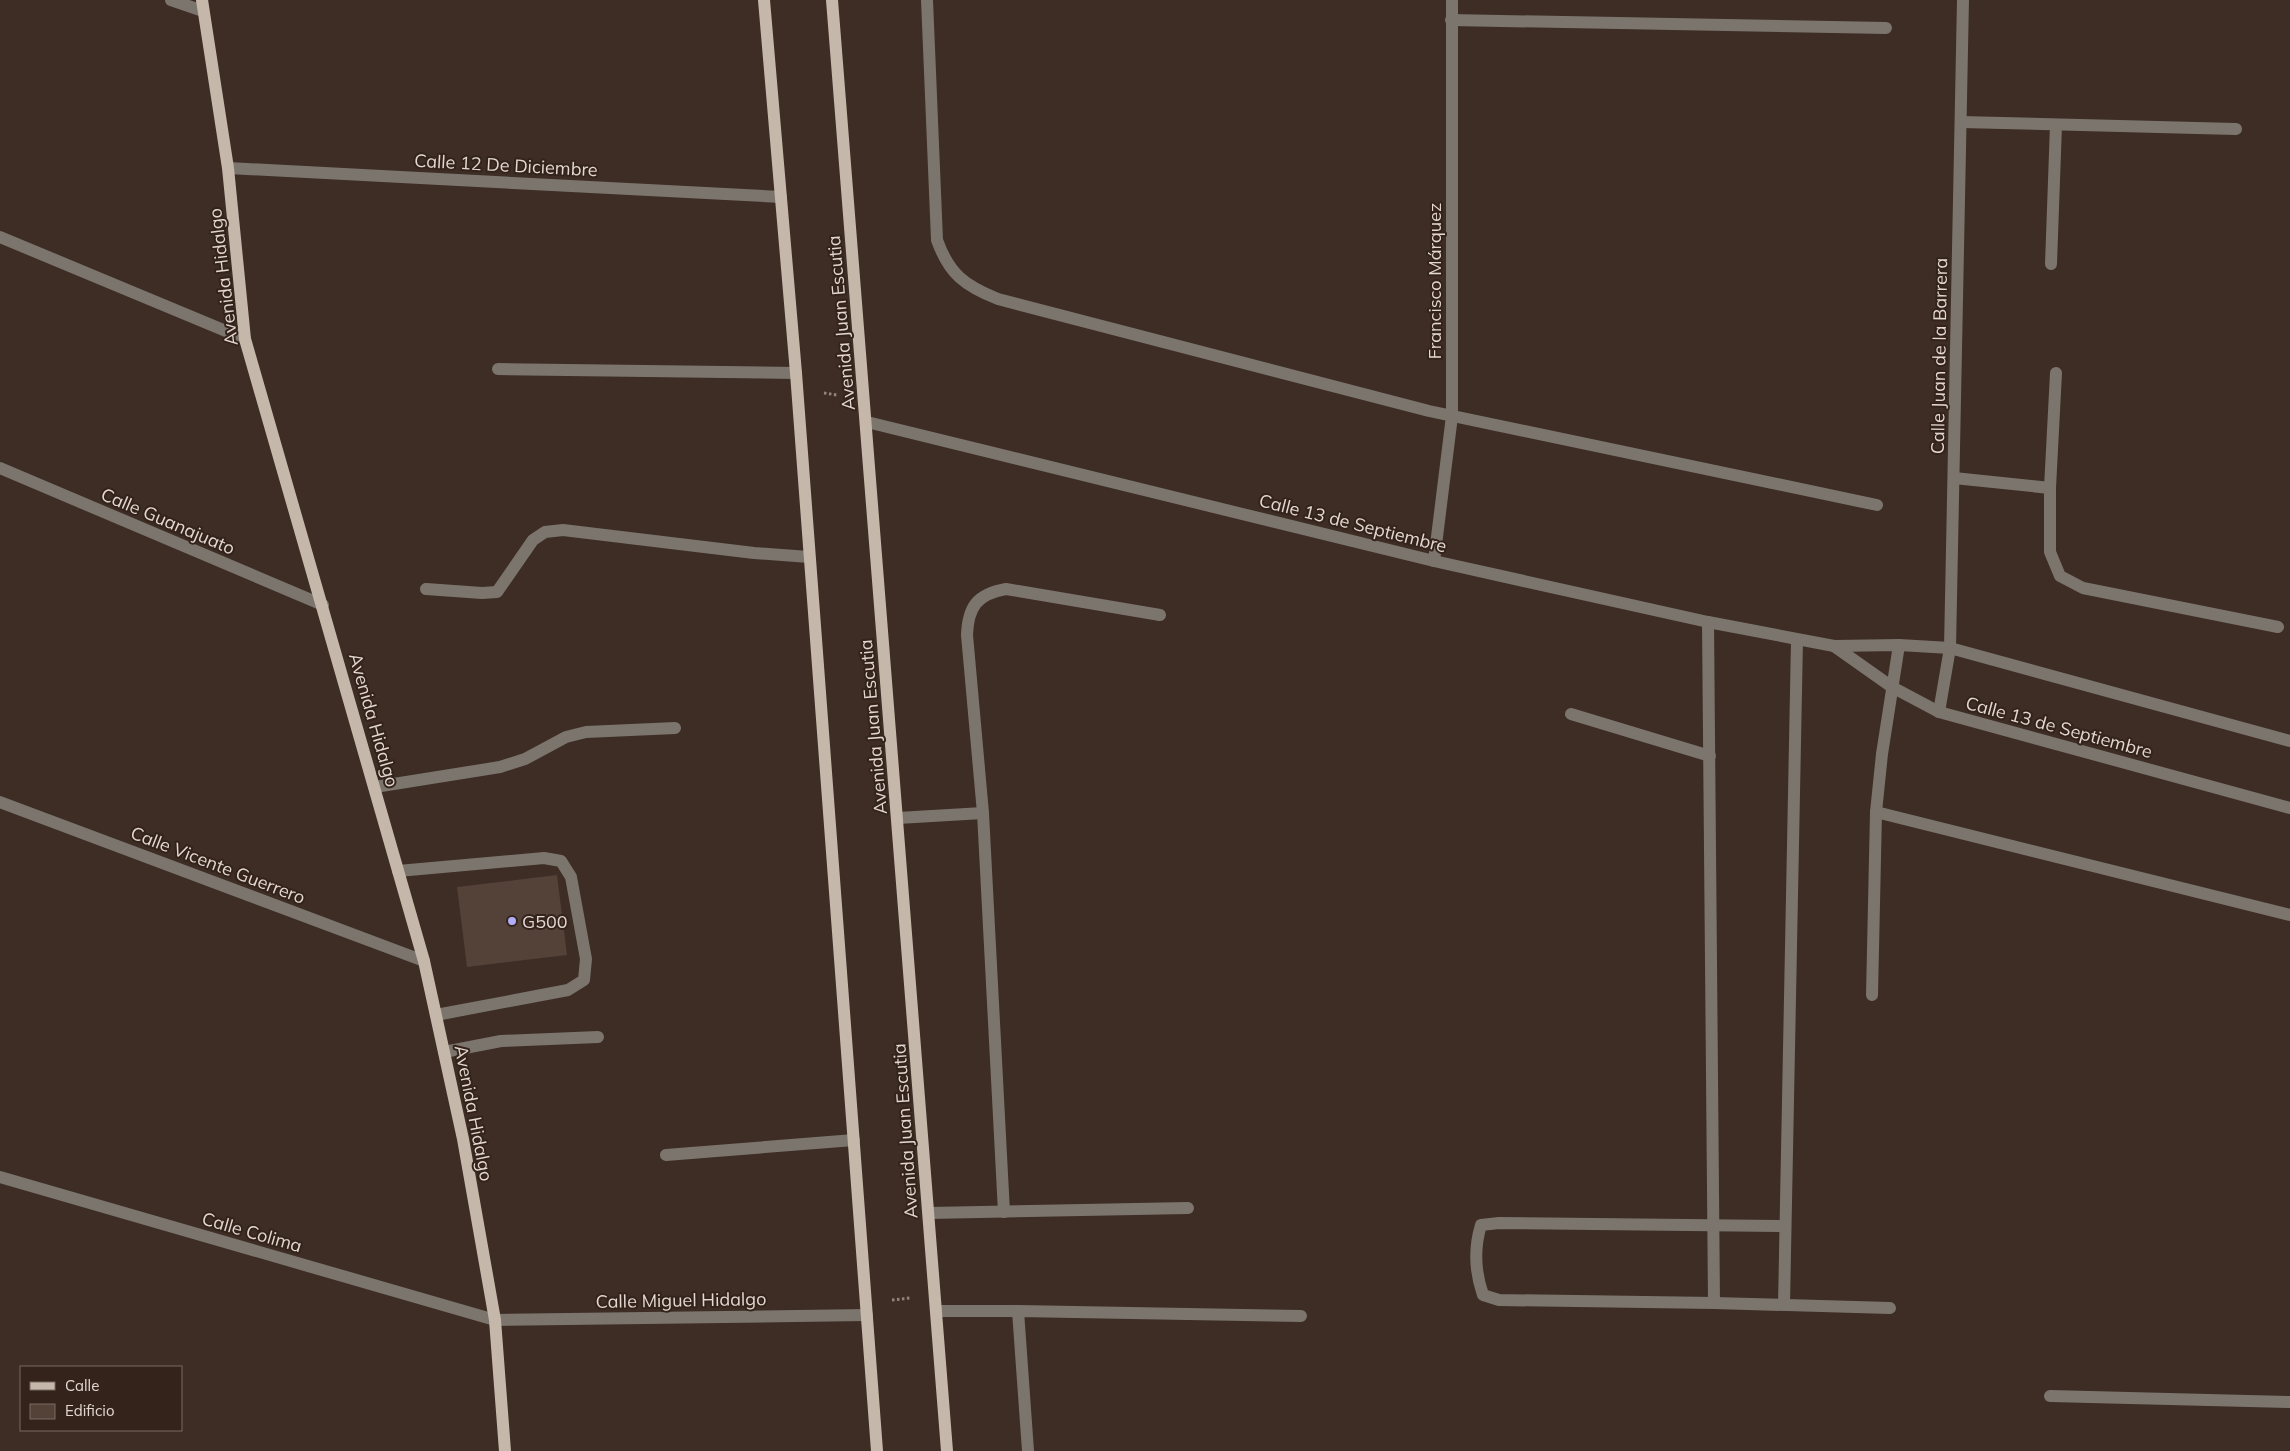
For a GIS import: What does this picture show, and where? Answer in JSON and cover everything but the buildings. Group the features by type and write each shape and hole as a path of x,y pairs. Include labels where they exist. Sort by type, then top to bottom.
{"main road":[{"path":"764,0 796,373 877,1451"},
{"name":"Avenida Juan Escutia","path":"832,0 948,1451"},
{"name":"Avenida Hidalgo","path":"203,6 228,168 245,339 424,961 463,1139 495,1320 505,1451"}],"street":[{"path":"171,0 203,6"},
{"path":"927,0 937,240 944,260 960,278 977,291 998,299 1452,416 1877,504"},
{"name":"Francisco Márquez","path":"1434,561 1452,416 1452,0"},
{"name":"Calle Juan de la Barrera","path":"1939,712 1950,648 1963,0"},
{"path":"1451,20 1886,28"},
{"path":"1961,122 2236,129"},
{"path":"2052,264 2056,124"},
{"name":"Calle 12 De Diciembre","path":"228,168 781,197"},
{"path":"0,237 245,339"},
{"path":"498,369 796,373"},
{"path":"2056,374 2050,488 2050,552 2060,576 2083,588 2278,628"},
{"name":"Calle 13 de Septiembre","path":"867,422 1434,561 1708,622 1834,646 1899,645 1950,648 2290,741"},
{"name":"Calle Guanajuato","path":"0,468 323,605"},
{"path":"1954,478 2050,488"},
{"path":"426,589 482,593 497,592 533,540 545,532 563,530 754,553 809,557"},
{"path":"1004,1212 983,813 967,635 968,617 976,602 990,592 1006,589 1160,615"},
{"path":"1708,622 1714,1303"},
{"path":"1784,1305 1797,640"},
{"path":"1872,995 1876,812 1882,754 1899,645"},
{"name":"Calle 13 de Septiembre","path":"1834,646 1892,687 1939,712 2290,808"},
{"path":"1571,714 1710,756"},
{"path":"374,787 500,768 525,758 566,737 586,732 675,728"},
{"name":"Calle Vicente Guerrero","path":"0,802 424,961"},
{"path":"1876,812 2290,915"},
{"path":"898,818 983,813"},
{"path":"398,871 544,858 561,860 571,876 586,959 584,980 568,990 436,1015"},
{"path":"444,1052 500,1041 598,1038"},
{"path":"666,1155 854,1140"},
{"name":"Calle Colima","path":"0,1177 495,1320"},
{"path":"929,1213 1188,1208"},
{"path":"1785,1226 1499,1223 1481,1225 1476,1243 1478,1281 1483,1296 1499,1300 1890,1308"},
{"name":"Calle Miguel Hidalgo","path":"495,1320 867,1309"},
{"path":"936,1311 1301,1316"},
{"path":"1018,1311 1028,1451"},
{"path":"2050,1396 2290,1402"}],"path":[{"path":"797,390 865,398"},
{"path":"867,1309 935,1296"}],"place":[{"name":"G500","path":"512,921"}]}
